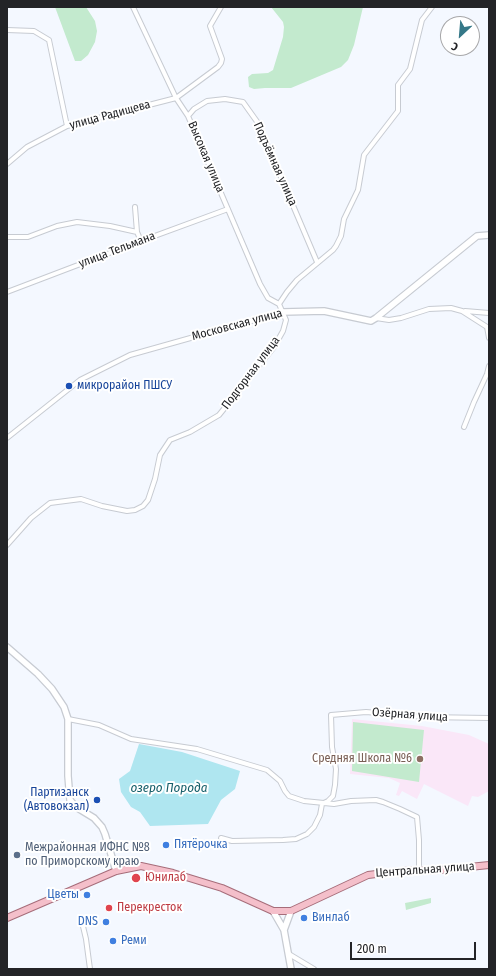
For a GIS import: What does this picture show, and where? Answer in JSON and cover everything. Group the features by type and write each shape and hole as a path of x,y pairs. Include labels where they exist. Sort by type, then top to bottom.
{"main road":[{"name":"Центральная улица","path":"273,911 291,911 368,875 489,865"},
{"path":"7,918 116,871 141,866 173,873 222,888 273,911"}],"street":[{"name":"Высокая улица","path":"133,7 176,98 188,116 260,284 268,298 279,304"},
{"path":"176,98 221,64 222,59 210,26 221,7"},
{"path":"283,312 279,304 287,292 297,280 336,246 341,236 344,219 358,190 364,155 398,111 398,85 410,69 422,20 432,7"},
{"path":"7,30 34,31 49,40 67,126"},
{"name":"улица Радищева","path":"7,164 27,147 67,126 176,98"},
{"name":"Подъёмная улица","path":"188,116 194,109 207,101 225,99 243,102 258,123 317,262"},
{"path":"135,206 137,232 141,241"},
{"name":"улица Тельмана","path":"7,292 141,241 228,210"},
{"path":"7,237 28,237 56,226 78,222 110,226 137,232"},
{"path":"376,318 477,236 489,235"},
{"path":"376,318 388,320 401,318 437,308 451,308 462,311 489,313"},
{"name":"Московская улица","path":"7,438 80,380 130,355 283,312 324,311 371,321 376,318"},
{"path":"462,311 487,327 489,338"},
{"name":"Подгорная улица","path":"7,544 31,518 50,503 81,499 102,506 127,511 135,510 143,506 148,500 155,479 160,455 170,440 190,432 219,415 274,347 286,320 283,312"},
{"path":"464,427 489,366"},
{"path":"7,647 52,688 64,707 68,719 68,776 70,800 94,818 102,827 116,871"},
{"name":"Озёрная улица","path":"322,804 333,796 336,779 336,769 332,748 332,715 366,712 423,717 489,718"},
{"path":"68,719 99,725 131,738 197,748 267,770 280,781 289,796 304,801 322,804 376,800 384,802 417,817 419,834 419,870"},
{"path":"221,838 232,841 296,839 307,834 314,827 320,815 322,804"},
{"path":"273,911 284,930 291,969"},
{"path":"284,930 291,911"},
{"path":"81,918 86,939 90,969"},
{"path":"289,954 314,969"}],"shaded area":[{"name":"Средняя Школа №6","path":"352,719 422,726 469,735 489,744 489,791 478,797 472,796 468,806 424,784 417,799 402,791 399,796 396,795 400,783 389,778 350,774"}],"green space":[{"path":"55,7 86,7 95,21 97,31 95,42 88,55 81,61 75,61"},
{"path":"271,7 363,7 354,45 348,60 341,67 291,88 254,89 249,87 248,77 252,74 268,73 273,70 283,37 283,22"},
{"path":"353,722 424,730 419,782 352,771"},
{"path":"431,898 431,903 406,910 405,903"}],"water":[{"name":"озеро Порода","path":"139,744 182,752 240,771 235,789 221,800 208,824 150,826 140,812 131,807 121,792 119,779 130,771"}],"place":[{"name":"микрорайон ПШСУ","path":"69,386"},
{"name":"Средняя Школа №6","path":"420,759"},
{"name":"Партизанск (Автовокзал)","path":"97,800"},
{"name":"Пятёрочка","path":"166,845"},
{"name":"Межрайонная ИФНС №8 по Приморскому краю","path":"17,855"},
{"name":"Юнилаб","path":"136,878"},
{"name":"Цветы","path":"87,895"},
{"name":"Перекресток","path":"109,908"},
{"name":"Винлаб","path":"304,918"},
{"name":"DNS","path":"106,922"},
{"name":"Реми","path":"113,941"}]}
